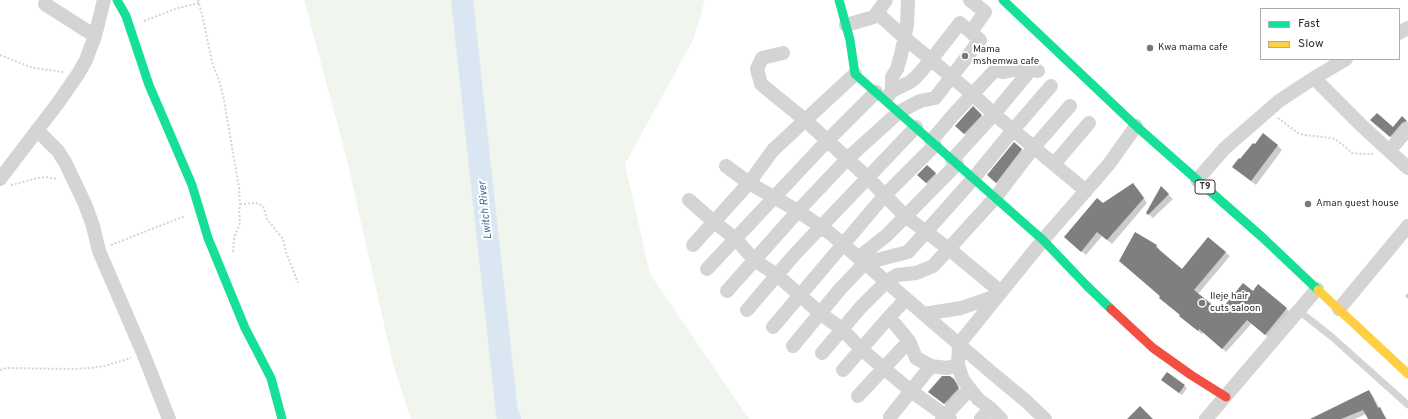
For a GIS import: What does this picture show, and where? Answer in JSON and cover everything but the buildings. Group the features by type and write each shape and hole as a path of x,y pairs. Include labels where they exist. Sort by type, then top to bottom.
{"main road":[{"path":"117,0 130,28 149,85 187,173 208,238 245,328 271,378 282,419"},
{"path":"839,0 850,40 855,74 884,94 899,112 916,128 1043,240 1087,286 1153,348 1191,375 1226,397"},
{"name":"T9","path":"1003,0 1136,126 1262,237 1408,374"}],"street":[{"path":"3,182 37,130 78,74 86,60 95,36 104,0"},
{"path":"846,25 874,17 886,0"},
{"path":"884,94 897,69 901,55 908,0"},
{"path":"970,0 985,12 971,32"},
{"path":"44,4 95,36"},
{"path":"877,13 904,38 1086,191"},
{"path":"707,269 827,141 884,94 910,82 931,60 960,23 980,40 935,98 920,101 899,112 847,159 726,291"},
{"path":"783,53 762,58 757,69 761,84 805,120 885,194 905,216 949,249 1000,293"},
{"path":"1197,180 1225,148 1268,111 1314,78 1344,60"},
{"path":"773,327 885,194 933,143 972,94 996,69 1002,72 1029,66 1035,70 994,114 954,162 905,216 861,260 821,314 792,346"},
{"path":"693,245 749,183 773,150 855,74"},
{"path":"1314,78 1362,126 1408,168"},
{"path":"861,260 908,252 973,179 1051,86"},
{"path":"822,353 842,329 886,282 897,274 916,273 933,266 995,198 1034,147 1070,106"},
{"path":"1054,164 1089,123"},
{"path":"1001,419 978,399 963,380 958,365 959,344 1043,240 1109,164 1136,126"},
{"path":"747,310 776,275 821,226 916,128"},
{"path":"1389,151 1408,129"},
{"path":"37,130 58,151 65,162 85,204 93,226 99,251 143,353 169,419"},
{"path":"726,166 749,183 821,226 1026,401 1045,419"},
{"path":"689,200 736,239 754,260 776,275 821,314 842,329 861,349 946,418 970,390"},
{"path":"1339,309 1408,226"},
{"path":"1206,419 1317,289"},
{"path":"924,314 961,308 1000,293"},
{"path":"843,370 906,299"},
{"path":"889,317 909,341 916,358 931,366 947,368 958,365"},
{"path":"858,396 883,367 909,341"},
{"path":"890,417 931,366"},
{"path":"981,419 990,408"}],"lane":[{"path":"1299,311 1408,404"}],"path":[{"path":"198,0 212,62 220,83 224,100 239,188 240,204 238,213 240,222 234,238 233,257"},
{"path":"130,28 164,13 199,3"},
{"path":"0,55 38,69 78,74"},
{"path":"1268,111 1298,133 1311,137 1332,138 1352,153 1378,154 1389,151"},
{"path":"3,182 18,184 46,177 66,180 75,184"},
{"path":"240,204 256,203 263,206 267,219 283,239 288,258 298,283"},
{"path":"99,251 200,210"},
{"path":"0,370 6,368 72,369 97,367 117,363 143,353"}],"shaded area":[{"path":"304,0 705,0 693,40 625,164 650,274 749,419 411,419 393,364 346,156"}],"waterway":[{"name":"Lwitch River","path":"462,0 507,414 510,419"}],"traffic: fast":[{"path":"117,0 126,16 149,85 192,185 208,238 245,328 271,378 282,419"},
{"path":"839,0 850,40 855,74 1043,240 1111,309"},
{"path":"1003,0 1136,126 1262,237 1318,290"}],"traffic: slow":[{"path":"1318,290 1408,374"}],"traffic: jam":[{"path":"1111,309 1153,348 1191,375 1226,397"}],"place":[{"name":"Kwa mama cafe","path":"1150,48"},
{"name":"Mama mshemwa cafe","path":"965,56"},
{"name":"Aman guest house","path":"1308,204"},
{"name":"Ileje hair cuts saloon","path":"1202,303"}]}
